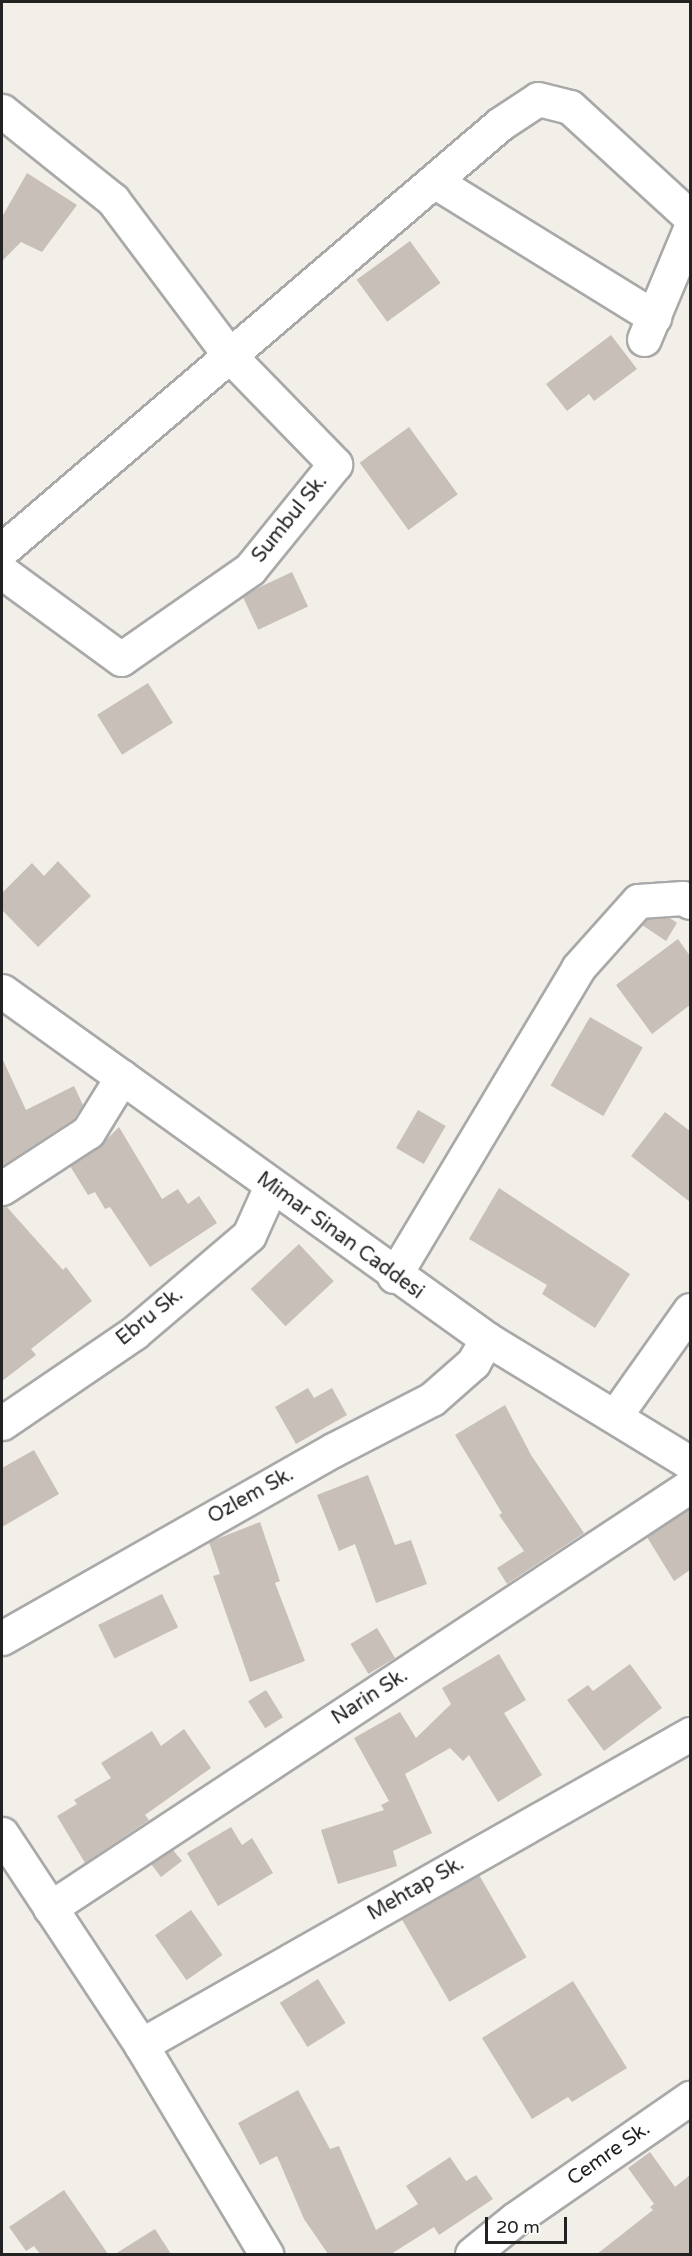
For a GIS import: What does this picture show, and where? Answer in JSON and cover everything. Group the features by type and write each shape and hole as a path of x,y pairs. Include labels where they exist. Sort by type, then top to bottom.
{"street":[{"path":"2,550 500,124 538,99 570,107 690,217"},
{"path":"2,111 113,200 230,356"},
{"path":"434,181 649,328 690,229"},
{"name":"Sumbul Sk.","path":"2,572 121,659 250,569 334,464 230,356"},
{"path":"394,1276 578,968 638,902 683,898 690,902"},
{"name":"Mimar Sinan Caddesi","path":"2,992 394,1276 487,1340 690,1463"},
{"path":"2,1188 88,1132 122,1077"},
{"name":"Ebru Sk.","path":"2,1423 134,1333 249,1235 271,1186"},
{"path":"615,1416 690,1310"},
{"name":"Ozlem Sk.","path":"2,1638 333,1450 432,1399 473,1363 487,1340"},
{"name":"Narin Sk.","path":"50,1908 690,1486"},
{"name":"Mehtap Sk.","path":"141,2045 690,1734"},
{"path":"2,1834 141,2045 266,2254"},
{"name":"Cemre Sk.","path":"472,2254 515,2219 690,2097"}],"building":[{"path":"27,173 77,205 42,252 21,242 2,261 2,217"},
{"path":"410,241 441,283 387,322 357,280"},
{"path":"611,335 637,369 594,401 589,394 567,411 546,384"},
{"path":"409,427 458,494 408,530 360,463"},
{"path":"292,572 308,606 258,630 242,595"},
{"path":"148,683 173,723 122,755 97,715"},
{"path":"58,861 91,896 38,947 2,910 2,893 32,863 44,876"},
{"path":"670,918 677,923 666,941 642,925 647,919"},
{"path":"678,939 690,956 690,1005 652,1034 616,985"},
{"path":"590,1017 643,1048 603,1116 550,1085"},
{"path":"2,1058 26,1110 74,1086 83,1105 74,1119 2,1166"},
{"path":"418,1110 446,1126 424,1164 396,1148"},
{"path":"665,1112 690,1131 690,1202 631,1156"},
{"path":"119,1127 162,1199 178,1189 188,1204 199,1196 217,1223 150,1267 110,1207 105,1209 95,1192 88,1195 70,1166 98,1148"},
{"path":"499,1188 630,1274 595,1328 542,1294 547,1285 469,1239"},
{"path":"2,1206 6,1206 63,1270 66,1267 92,1301 31,1349 36,1355 2,1381"},
{"path":"299,1244 334,1281 286,1326 251,1289"},
{"path":"308,1388 314,1398 332,1388 347,1415 296,1444 275,1407"},
{"path":"505,1405 531,1455 584,1533 507,1584 497,1568 524,1551 499,1515 502,1513 455,1435"},
{"path":"34,1450 59,1494 2,1527 2,1468"},
{"path":"368,1475 395,1545 411,1540 427,1584 376,1603 355,1544 339,1551 317,1495"},
{"path":"690,1508 690,1570 674,1581 647,1537"},
{"path":"260,1522 280,1581 275,1583 305,1661 250,1682 213,1576 220,1574 209,1542"},
{"path":"162,1594 178,1627 114,1658 98,1625"},
{"path":"377,1628 395,1658 368,1674 350,1644"},
{"path":"499,1654 526,1700 504,1713 542,1775 498,1802 469,1755 463,1761 450,1748 405,1774 432,1833 393,1851 397,1866 338,1884 321,1830 384,1810 381,1805 389,1801 354,1738 400,1712 416,1738 451,1704 442,1688"},
{"path":"630,1664 662,1708 604,1751 567,1700 588,1685 593,1691"},
{"path":"266,1690 283,1717 265,1728 248,1701"},
{"path":"184,1729 211,1768 145,1815 149,1820 85,1863 57,1816 77,1804 74,1800 111,1778 101,1763 152,1731 161,1746"},
{"path":"231,1827 242,1845 252,1838 273,1873 218,1906 187,1853"},
{"path":"173,1850 182,1861 161,1877 151,1864"},
{"path":"479,1875 526,1957 449,2002 402,1920"},
{"path":"191,1910 223,1955 187,1980 155,1935"},
{"path":"318,1979 346,2023 307,2047 280,2003"},
{"path":"573,1981 627,2068 572,2102 568,2097 532,2119 482,2038"},
{"path":"298,2090 330,2149 339,2146 376,2230 418,2204 406,2186 450,2157 466,2181 476,2175 493,2199 439,2235 434,2227 391,2254 328,2254 304,2219 277,2156 260,2165 238,2123"},
{"path":"650,2152 675,2187 690,2175 690,2254 597,2254 653,2210 650,2207 654,2204 628,2168"},
{"path":"64,2190 108,2254 40,2254 34,2246 26,2251 9,2227"},
{"path":"155,2229 171,2254 115,2254"}]}
